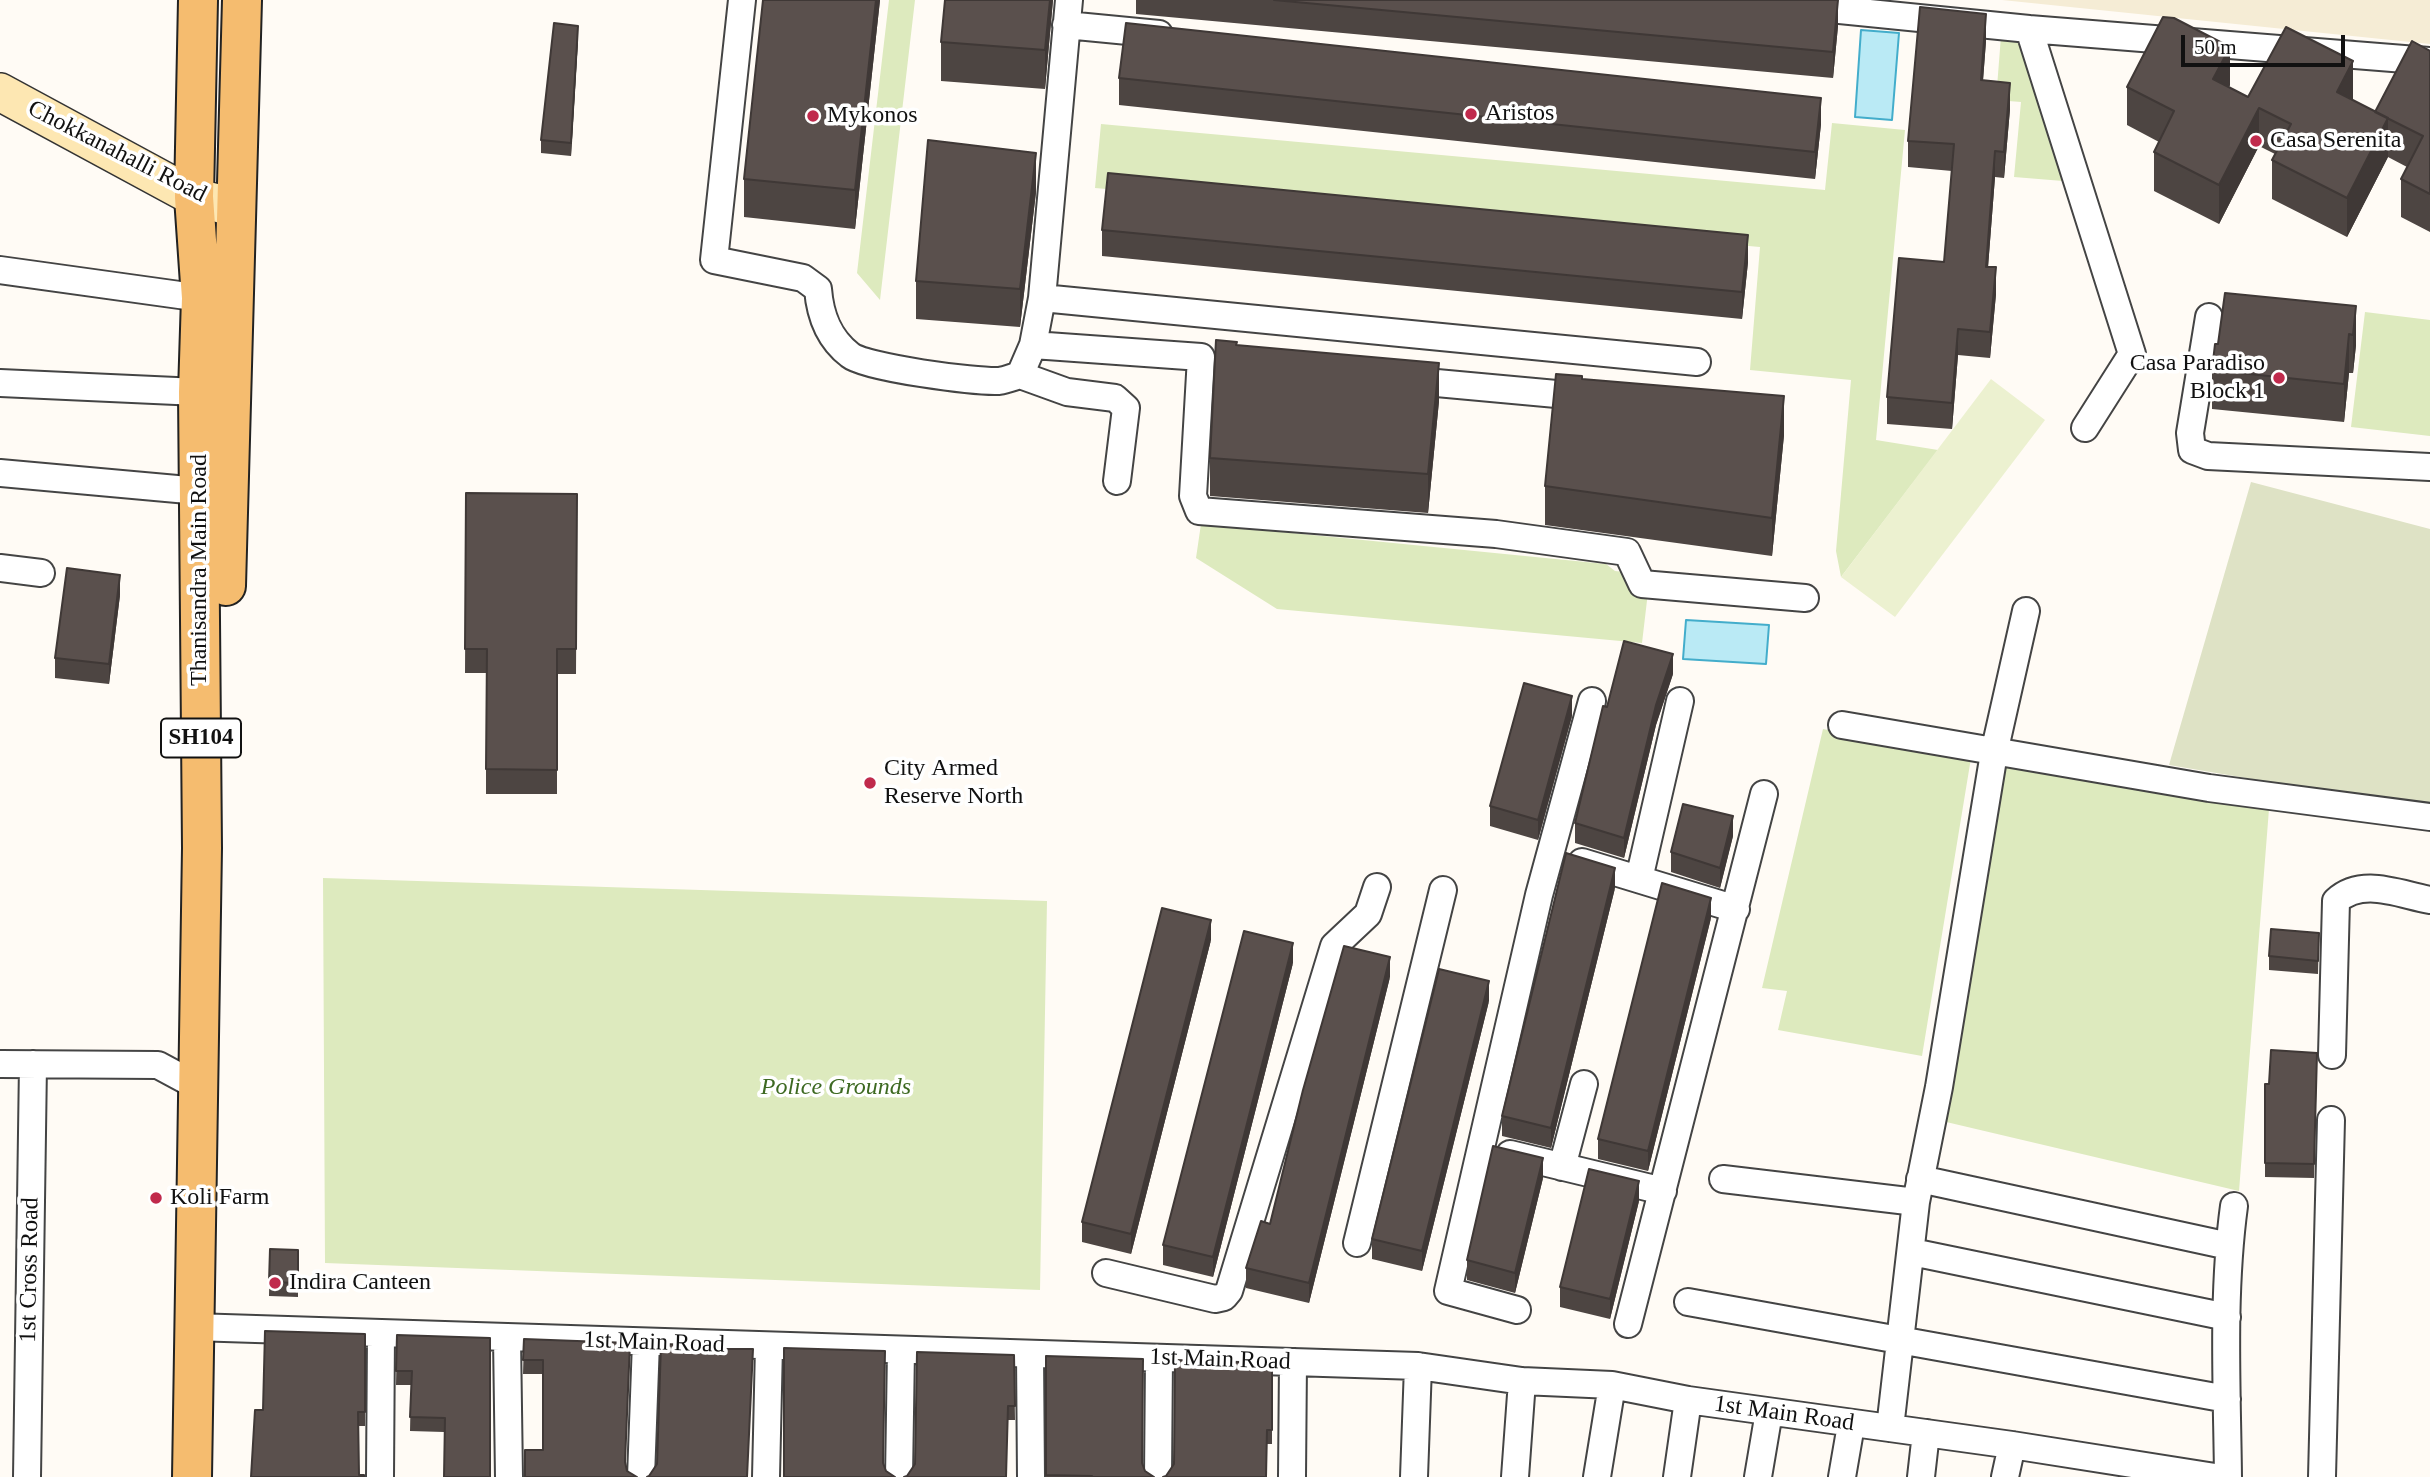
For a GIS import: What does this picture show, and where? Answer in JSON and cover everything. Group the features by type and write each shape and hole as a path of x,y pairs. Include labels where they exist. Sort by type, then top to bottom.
{"main road":[{"name":"Thanisandra Main Road","path":"198,0 194,197 201,298 198,392 202,848 197,1086 206,1328 217,1477"},
{"name":"Thanisandra Main Road","path":"192,1477 206,1328 242,0"}],"street":[{"path":"742,0 714,260 803,278 818,289 820,311 839,345 853,357 867,363 1000,381 1020,375 1067,392 1115,398 1126,408 1117,481"},
{"path":"1740,0 2029,29 2430,61"},
{"path":"1020,375 1034,345 1042,298 1068,12 1191,38"},
{"path":"2029,29 2132,354 2085,428"},
{"name":"Chokkanahalli Road","path":"0,92 194,197 236,208"},
{"path":"1024,174 1051,178"},
{"path":"0,270 201,298"},
{"path":"1042,298 1697,362"},
{"path":"2209,317 2190,433 2192,450 2208,456 2430,467"},
{"path":"1034,345 1228,360"},
{"path":"1201,357 1193,496 1199,511 1496,534 1627,552 1642,584 1805,598"},
{"path":"1379,377 1612,399"},
{"path":"0,383 198,392"},
{"path":"0,473 200,491"},
{"path":"0,568 41,573"},
{"path":"1890,1428 1898,1339 1912,1252 1918,1190 1939,1087 1994,753 2026,611"},
{"path":"1517,1310 1448,1292 1551,852 1592,701"},
{"path":"1639,879 1680,701"},
{"path":"1842,725 2209,788 2430,817"},
{"path":"1628,1324 1764,794"},
{"path":"1551,852 1736,909"},
{"path":"1106,1272 1216,1299 1224,1297 1229,1291 1334,946 1367,914 1377,887"},
{"path":"2332,1055 2336,901 2346,892 2362,887 2430,900"},
{"path":"1357,1243 1443,890"},
{"name":"1st Cross Road","path":"27,1477 33,1063"},
{"path":"0,1064 158,1065 197,1086"},
{"path":"1562,1167 1584,1084"},
{"path":"2322,1477 2331,1120"},
{"path":"1481,1147 1663,1191"},
{"path":"1723,1179 1918,1190 2229,1246"},
{"path":"2228,1477 2227,1317 2229,1246 2234,1206"},
{"path":"1912,1252 2227,1317"},
{"path":"1688,1302 2227,1399"},
{"name":"1st Main Road","path":"206,1328 1418,1366 1522,1381 1612,1385 1688,1400 1852,1425 2012,1445 2085,1467 2215,1477"},
{"path":"380,1477 382,1334"},
{"path":"508,1338 509,1477"},
{"path":"641,1477 646,1342"},
{"path":"766,1477 769,1346"},
{"path":"898,1477 901,1350"},
{"path":"1030,1354 1031,1477"},
{"path":"1158,1477 1159,1358"},
{"path":"1292,1477 1293,1362"},
{"path":"1414,1477 1418,1366"},
{"path":"1514,1477 1522,1381"},
{"path":"1597,1477 1612,1385"},
{"path":"1677,1477 1688,1400"},
{"path":"1758,1477 1769,1412"},
{"path":"1842,1477 1852,1425"},
{"path":"1921,1477 1926,1433"},
{"path":"2005,1477 2012,1445"}],"shaded area":[{"path":"2002,0 2430,0 2430,44"}],"green space":[{"path":"889,0 915,0 880,300 857,273"},
{"path":"2001,36 2023,37 2063,181 2014,177 2021,102 1996,100"},
{"path":"1832,123 1905,130 1876,440 1938,450 1841,577 1836,551 1851,380 1750,370 1760,247 1095,188 1101,124 1825,190"},
{"path":"2365,312 2430,320 2430,436 2351,427"},
{"path":"1991,379 2045,420 1895,617 1841,577"},
{"path":"2251,482 2430,529 2430,809 2169,765"},
{"path":"1201,524 1606,564 1615,571 1650,575 1642,643 1277,609 1196,558"},
{"path":"1823,729 1971,758 1922,1056 1778,1030 1787,991 1762,988"},
{"path":"2002,765 2269,809 2239,1191 1942,1121"},
{"name":"Police Grounds","path":"323,878 1047,901 1040,1290 325,1263"}],"water":[{"path":"1861,30 1899,33 1892,120 1855,117"},
{"path":"1686,620 1769,625 1766,664 1683,659"}],"building":[{"name":"Mykonos","path":"763,0 876,0 855,190 744,179"},
{"path":"945,0 1050,0 1045,50 941,42"},
{"path":"1274,0 1838,0 1833,52"},
{"path":"1920,7 1986,14 1981,80 2010,83 2004,152 1995,151 1986,267 1996,267 1990,332 1958,329 1952,403 1887,397 1899,258 1944,262 1954,144 1908,141"},
{"path":"2163,17 2174,18 2230,47 2213,79 2248,97 2286,27 2353,61 2337,92 2388,118 2347,198 2272,160 2291,124 2259,108 2219,185 2154,152 2174,111 2127,87"},
{"path":"554,23 578,26 571,143 541,140"},
{"path":"1126,23 1821,98 1815,152 1119,78"},
{"path":"2412,41 2430,51 2430,194 2401,179 2423,136 2375,112"},
{"path":"928,140 1036,153 1020,289 916,281"},
{"path":"1108,173 1748,235 1742,292 1102,230"},
{"path":"2225,293 2356,306 2353,335 2349,334 2344,384 2212,370"},
{"path":"1216,340 1237,342 1236,345 1439,363 1428,474 1210,458"},
{"path":"1556,374 1582,376 1582,379 1784,396 1772,518 1545,486"},
{"path":"466,493 577,494 576,649 557,649 557,770 486,769 487,649 465,649"},
{"path":"67,568 120,575 109,664 55,658"},
{"path":"1624,641 1673,654 1656,705 1624,838 1575,823 1603,706 1607,707"},
{"path":"1524,683 1572,696 1538,820 1490,806"},
{"path":"1683,804 1733,816 1720,868 1671,852"},
{"path":"1566,853 1615,868 1551,1128 1502,1116"},
{"path":"1662,883 1711,898 1648,1151 1598,1139"},
{"path":"1162,908 1211,920 1131,1234 1082,1222"},
{"path":"2271,929 2319,933 2318,961 2269,956"},
{"path":"1244,931 1293,943 1213,1257 1163,1245"},
{"path":"1344,946 1390,957 1309,1283 1246,1268 1261,1221 1270,1224 1303,1090"},
{"path":"1439,969 1489,981 1422,1251 1372,1239"},
{"path":"2271,1050 2317,1053 2314,1164 2265,1163 2265,1084 2269,1084"},
{"path":"1493,1146 1543,1158 1515,1273 1467,1260"},
{"path":"1589,1169 1639,1181 1610,1299 1560,1287"},
{"path":"270,1249 298,1250 298,1283 269,1282"},
{"path":"265,1331 365,1334 365,1412 358,1412 359,1475 364,1477 251,1477 255,1410 263,1410"},
{"path":"397,1335 490,1338 490,1477 444,1477 445,1418 410,1417 412,1371 396,1371"},
{"path":"524,1339 630,1343 625,1462 627,1471 637,1477 525,1477 525,1450 543,1450 543,1360 523,1360"},
{"path":"661,1344 699,1345 699,1349 753,1349 747,1477 647,1477 657,1464"},
{"path":"784,1348 885,1351 883,1463 886,1471 895,1477 784,1477"},
{"path":"917,1352 1014,1355 1015,1406 1008,1406 1006,1477 904,1477 915,1464"},
{"path":"1046,1356 1143,1359 1142,1463 1145,1471 1154,1477 1046,1475"},
{"path":"1175,1360 1272,1363 1272,1430 1267,1430 1266,1477 1163,1477 1174,1464"}],"place":[{"name":"Aristos","path":"1471,114"},
{"name":"Mykonos","path":"813,116"},
{"name":"Casa Serenita","path":"2256,141"},
{"name":"Casa Paradiso Block 1","path":"2279,378"},
{"name":"City Armed Reserve North","path":"870,783"},
{"name":"Koli Farm","path":"156,1198"},
{"name":"Indira Canteen","path":"275,1283"}]}
